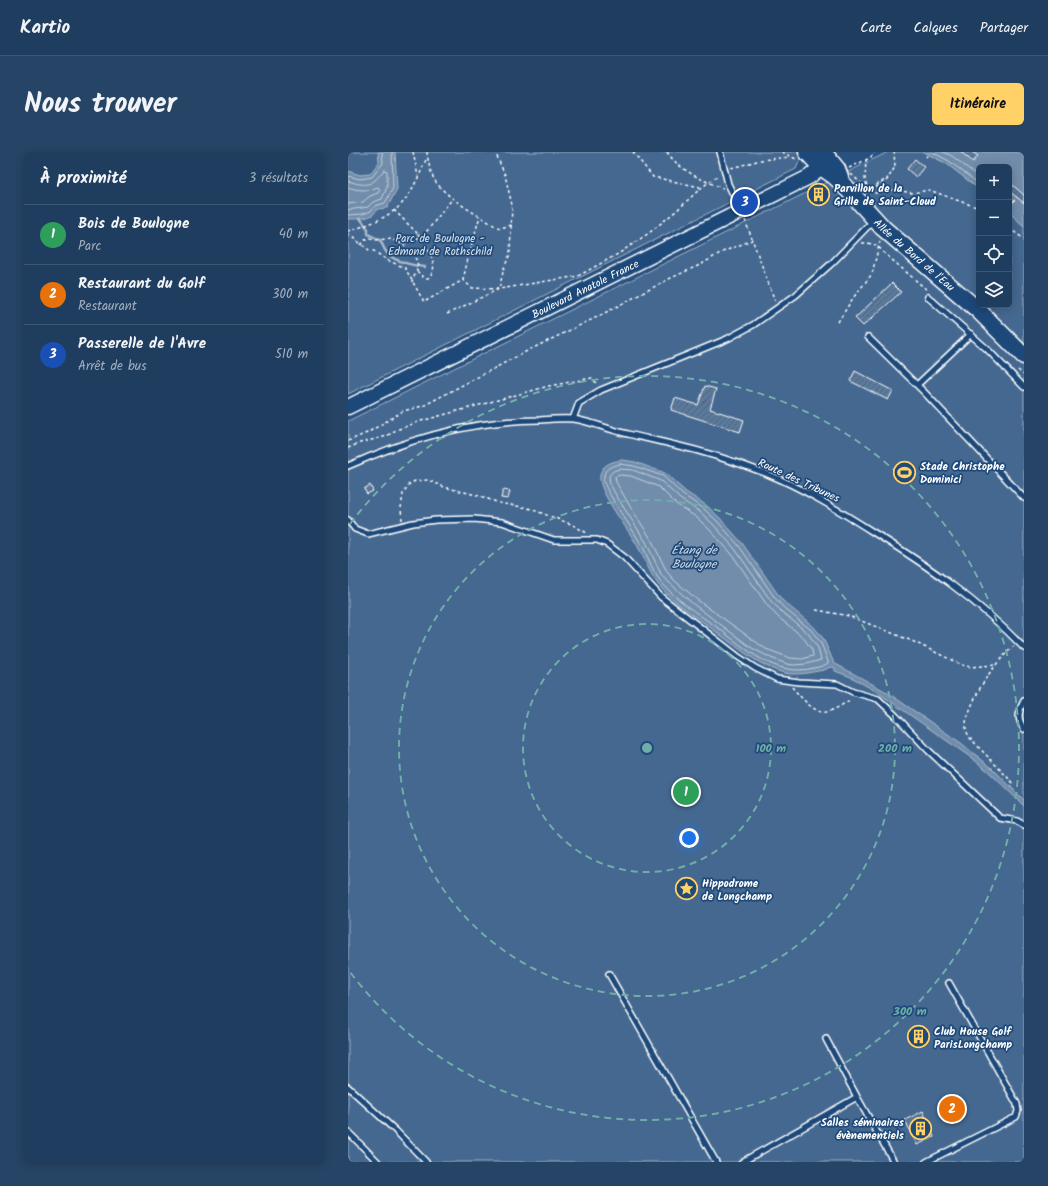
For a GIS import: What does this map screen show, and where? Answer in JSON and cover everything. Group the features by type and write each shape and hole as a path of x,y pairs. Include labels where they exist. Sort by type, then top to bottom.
{"main road":[{"name":"Allée du Bord de l'Eau","path":"803,156 821,157 834,176 843,184 878,224 978,311 1024,356"},
{"name":"Boulevard Anatole France","path":"348,407 809,177 821,157"}],"lane":[{"path":"720,152 728,184 741,211"},
{"path":"573,419 579,403 601,390 727,339 753,325 796,296 878,224"},
{"path":"928,297 971,334 1024,387"},
{"path":"917,385 971,334"},
{"path":"868,338 917,385 1024,498"},
{"name":"Route des Tribunes","path":"348,466 364,458 432,435 475,426 522,420 573,419 723,458 766,473 826,502 917,559 988,613 1024,648"},
{"path":"348,520 355,530 368,534 436,520 474,519 502,522 554,540 597,540 607,544 624,557 661,597 731,652 756,668 777,679 837,684 860,694 878,699 1000,818 1017,821 1024,825"},
{"path":"1024,701 1018,714 1018,719 1024,729"},
{"path":"609,974 716,1162"},
{"path":"926,1162 1016,1116 1018,1111 1017,1104 949,983"},
{"path":"826,1039 894,1162"},
{"path":"348,1087 396,1131 426,1162"},
{"path":"742,1162 857,1097"},
{"path":"348,1132 378,1162"}],"path":[{"path":"413,152 418,176"},
{"path":"427,152 427,157 434,179 453,198 495,226 500,228 512,225"},
{"path":"495,152 505,175 512,205 510,254 504,268 499,289"},
{"path":"633,152 653,177 701,188"},
{"path":"667,152 670,157 692,174 709,183 732,191"},
{"path":"782,152 790,157"},
{"path":"875,152 867,159 847,169 871,191 875,193 895,190 913,193 929,190 976,207"},
{"path":"871,191 887,180 895,167 894,152"},
{"path":"926,156 930,152"},
{"path":"463,280 472,288 499,289 578,276 618,254 649,233 701,188 729,168 762,160 803,156"},
{"path":"348,230 368,224 394,210 404,201 427,157"},
{"path":"866,187 865,180 867,159"},
{"path":"1012,203 1017,197"},
{"path":"422,239 453,198"},
{"path":"394,210 418,234 432,255 433,271 428,278 424,278 416,272"},
{"path":"741,211 778,309"},
{"path":"348,234 356,238 361,245 369,250 374,251 387,260 405,268 424,302 463,280 480,216"},
{"path":"838,322 853,298 872,274 879,247 878,224"},
{"path":"1012,230 1024,239"},
{"path":"403,244 423,236"},
{"path":"361,245 365,240 371,238 376,240 390,239 403,244 412,253 417,264 412,282"},
{"path":"348,441 367,433 403,411 423,406 528,350 598,317 634,297 720,254 752,240"},
{"path":"447,314 499,289"},
{"path":"348,448 360,443 387,436 396,430 421,421 549,386 592,378 601,390"},
{"path":"402,526 401,508 403,494 408,486 415,481 428,480 444,487 480,496 499,503 541,512 572,524 597,540"},
{"path":"816,610 849,616 912,641 962,665 971,667 995,665"},
{"path":"1013,783 969,737 966,728 966,721 984,680 995,665 1018,642"},
{"path":"787,680 806,702 815,709 825,712 839,707 860,694"}],"green space":[{"name":"Parc de Boulogne - Edmond de Rothschild","path":"348,152 798,152 800,160 796,169 348,394"},
{"name":"Hippodrome de Longchamp","path":"888,152 924,152 947,164 976,187 976,308 1012,308 1012,215 1024,226 1024,1162 348,1162 348,421"}],"water":[{"path":"378,152 395,152 397,189 387,208 377,209 369,217 348,219 348,171 360,175 370,174 379,162"},
{"path":"924,152 1024,152 1024,226 1012,215 1012,164 976,164 976,187 947,164"},
{"name":"Étang de Boulogne","path":"623,460 635,462 665,473 686,492 706,505 720,518 742,543 782,600 814,627 823,638 834,663 885,691 961,743 992,768 1024,800 1024,806 989,772 973,759 877,692 851,677 835,671 835,668 832,667 824,670 794,674 784,673 766,666 742,651 684,608 664,591 652,576 634,540 609,501 600,482 600,475 603,468 612,462"}],"building":[{"path":"961,152 972,152 978,156 973,162"},
{"path":"915,159 924,167 916,177 907,169"},
{"path":"1012,185 1024,195 1024,203 1012,193"},
{"name":"Parvillon de la Grille de Saint-Cloud","path":"818,187 825,200 819,203 812,190"},
{"path":"892,283 901,292 863,326 855,318"},
{"path":"855,371 893,391 888,400 850,381"},
{"path":"705,386 716,389 710,409 744,420 740,432 671,410 675,398 698,405"},
{"path":"370,485 373,491 367,494 364,489"},
{"path":"503,490 510,491 508,499 501,498"},
{"name":"Salles séminaires évènementiels","path":"923,1111 934,1137 917,1145 905,1120"}],"waterway":[{"path":"360,218 368,229 368,234 380,240 388,255 397,260 416,266 425,267"}],"place":[{"name":"Parvillon de la Grille de Saint-Cloud","path":"818,194"},
{"name":"Passerelle de l'Avre","path":"745,202"},
{"name":"Stade Christophe Dominici","path":"904,472"},
{"name":"Bois de Boulogne","path":"686,792"},
{"name":"Hippodrome de Longchamp","path":"686,889"},
{"name":"Club House Golf ParisLongchamp","path":"918,1037"},
{"name":"Restaurant du Golf","path":"952,1109"},
{"name":"Salles séminaires évènementiels","path":"920,1128"}]}
